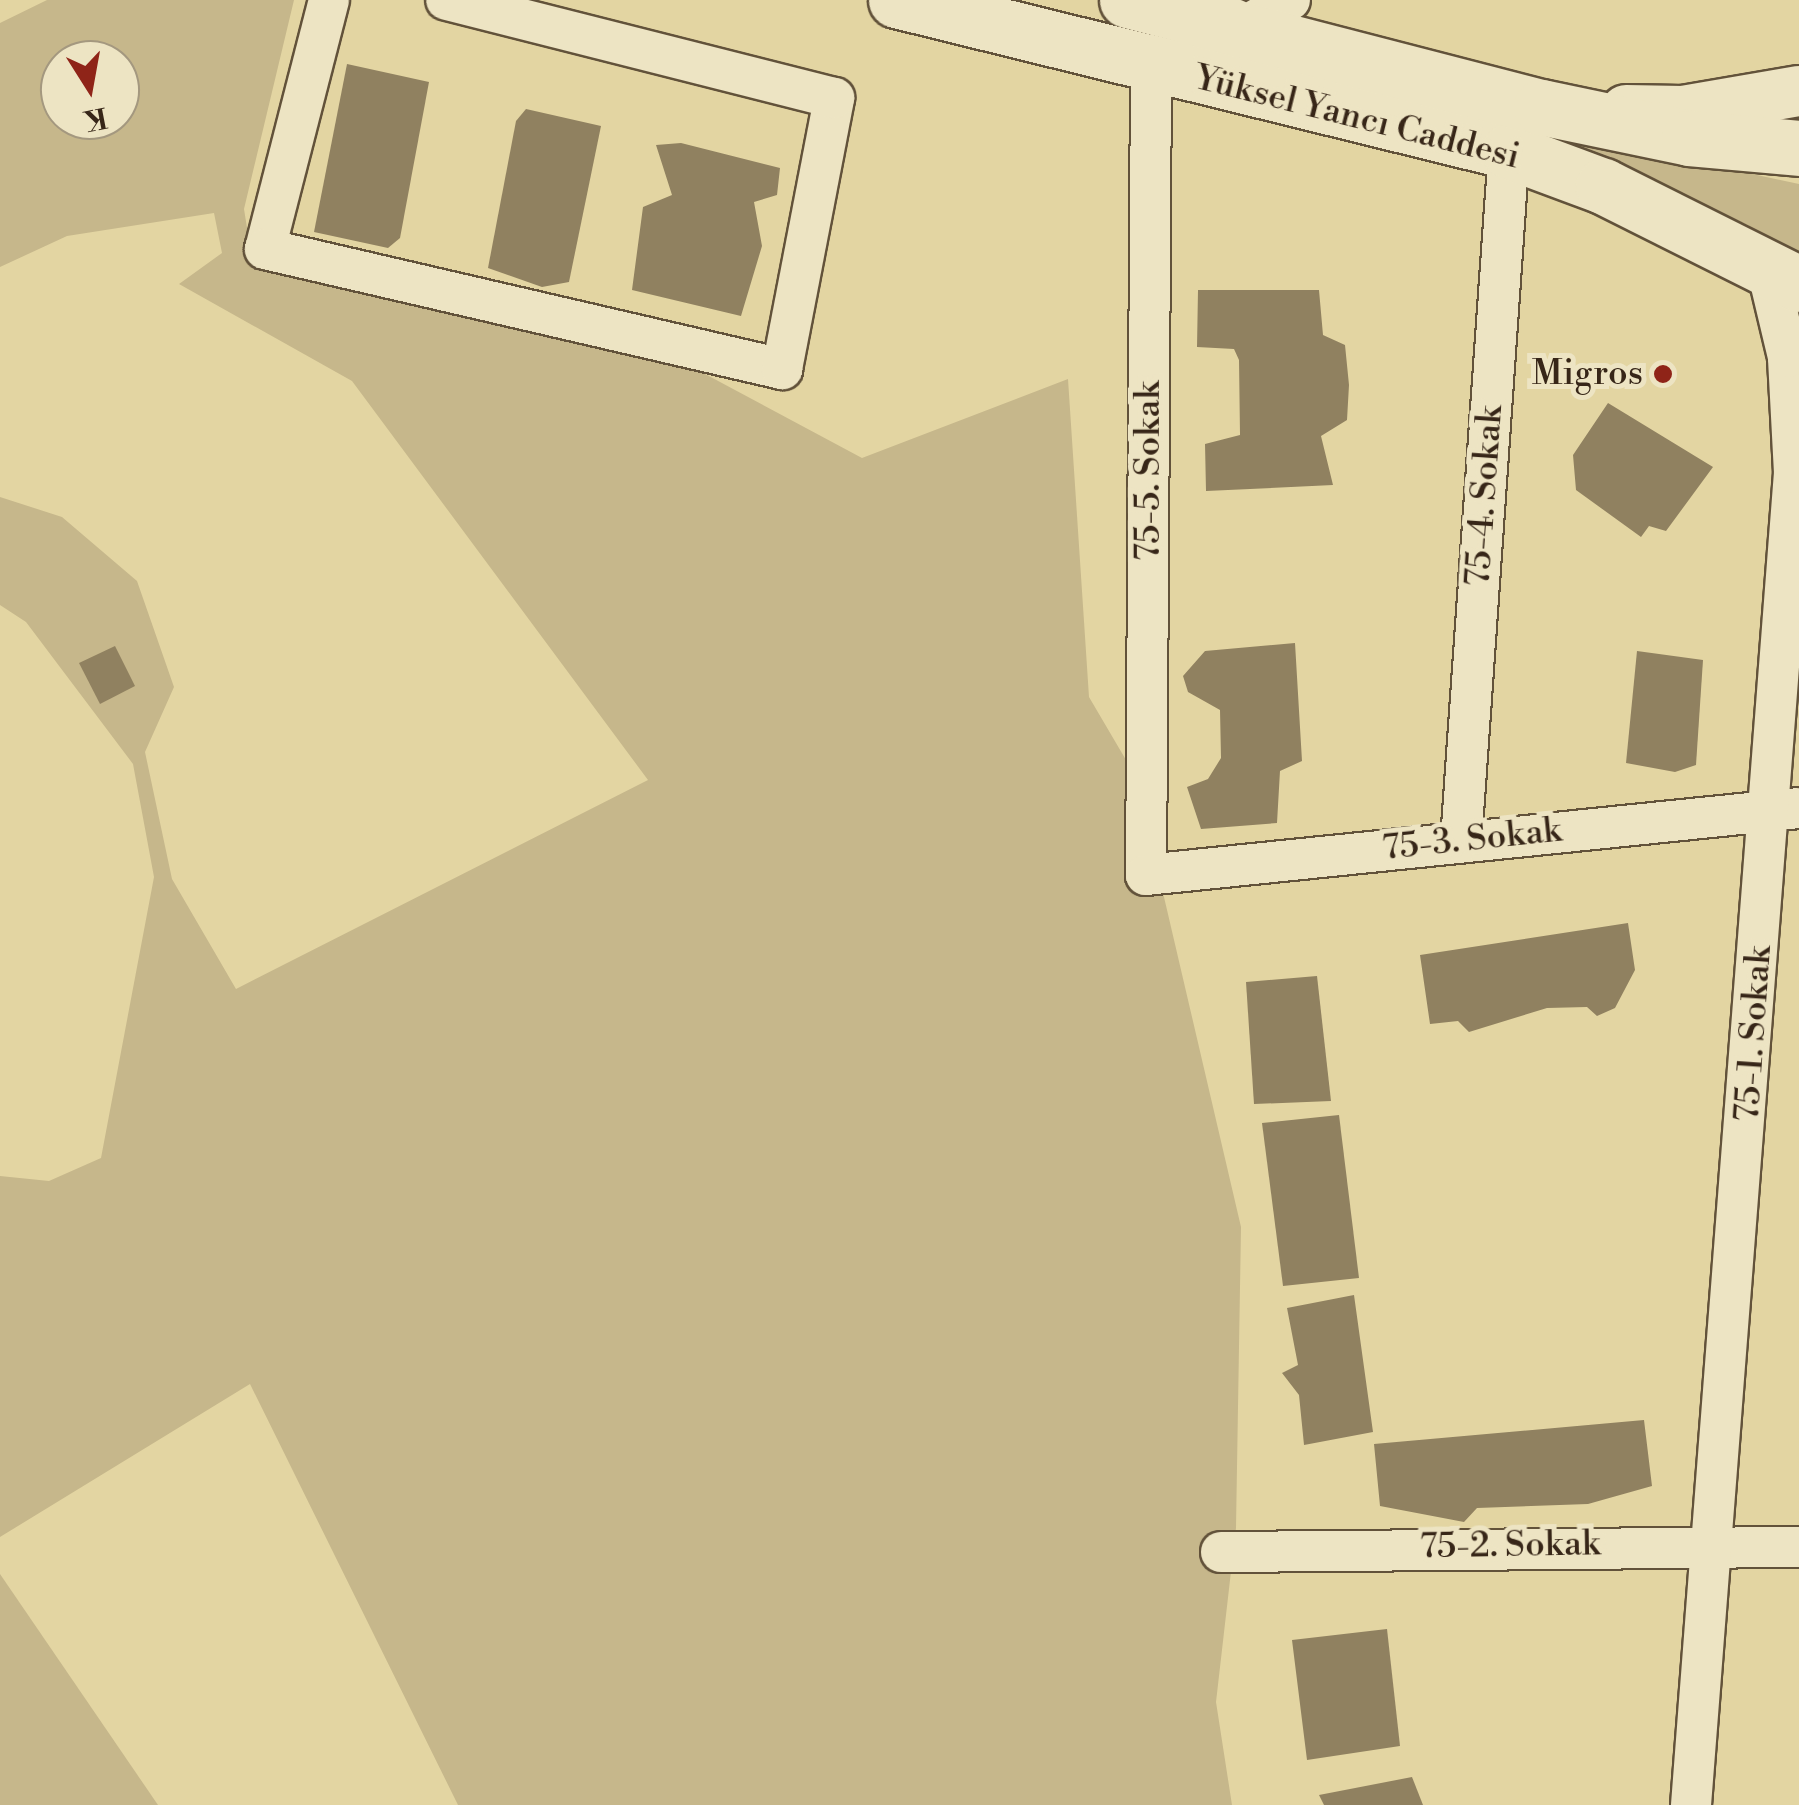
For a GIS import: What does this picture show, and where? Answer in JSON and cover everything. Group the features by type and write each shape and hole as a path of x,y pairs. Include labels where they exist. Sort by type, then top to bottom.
{"main road":[{"name":"Yüksel Yancı Caddesi","path":"896,0 1151,68 1509,151 1782,275"},
{"name":"Yüksel Yancı Caddesi","path":"1127,0 1234,15 1541,107 1689,138 1799,148"}],"street":[{"path":"329,0 265,250 782,370 834,98 446,0"},
{"path":"1234,15 1290,0"},
{"name":"75-5. Sokak","path":"1146,875 1151,68"},
{"path":"1541,107 1683,112 1799,91"},
{"name":"75-4. Sokak","path":"1461,842 1509,151"},
{"name":"75-1. Sokak","path":"1691,1805 1784,809 1794,473 1782,275"},
{"name":"75-3. Sokak","path":"1146,875 1784,809"},
{"name":"75-2. Sokak","path":"1221,1552 1715,1541 1799,1546"}],"shaded area":[{"path":"47,0 294,0 244,209 252,259 662,351 862,458 1068,379 1089,697 1136,777 1241,1227 1236,1528 1216,1702 1232,1805 458,1805 250,1384 0,1537 0,1176 49,1181 101,1158 154,877 133,764 26,622 0,605 0,497 62,517 137,581 174,687 145,752 172,879 236,989 648,780 352,381 179,284 222,253 214,213 67,236 0,267 0,23"},
{"path":"1254,66 1799,184 1799,262 1748,225 1635,174"},
{"path":"0,1574 158,1805 0,1805"}],"building":[{"path":"347,64 429,82 400,238 388,248 314,232"},
{"path":"526,109 601,126 569,282 542,287 488,268 516,121"},
{"path":"681,143 780,168 777,195 754,202 762,246 741,316 632,290 643,207 672,195 656,145"},
{"path":"1198,290 1319,290 1323,335 1345,345 1349,385 1347,420 1321,436 1333,485 1206,491 1205,444 1240,435 1239,360 1234,349 1197,347"},
{"path":"1608,403 1713,467 1666,531 1649,526 1641,537 1576,490 1573,455"},
{"path":"1295,643 1302,761 1280,771 1277,823 1201,829 1187,787 1208,779 1221,758 1220,710 1188,692 1183,676 1205,651"},
{"path":"115,646 135,686 100,704 79,663"},
{"path":"1637,651 1703,660 1696,765 1675,772 1626,763"},
{"path":"1628,923 1635,970 1615,1008 1597,1016 1587,1007 1547,1008 1469,1032 1458,1021 1430,1024 1420,955"},
{"path":"1317,976 1331,1101 1254,1104 1246,982"},
{"path":"1339,1115 1359,1278 1283,1286 1262,1123"},
{"path":"1354,1295 1373,1432 1304,1445 1299,1395 1282,1373 1298,1365 1287,1308"},
{"path":"1644,1420 1652,1486 1588,1504 1477,1508 1464,1522 1380,1506 1374,1444"},
{"path":"1387,1629 1400,1746 1307,1760 1292,1640"},
{"path":"1412,1777 1423,1805 1324,1805 1319,1795"}],"place":[{"name":"Migros","path":"1663,374"}]}
